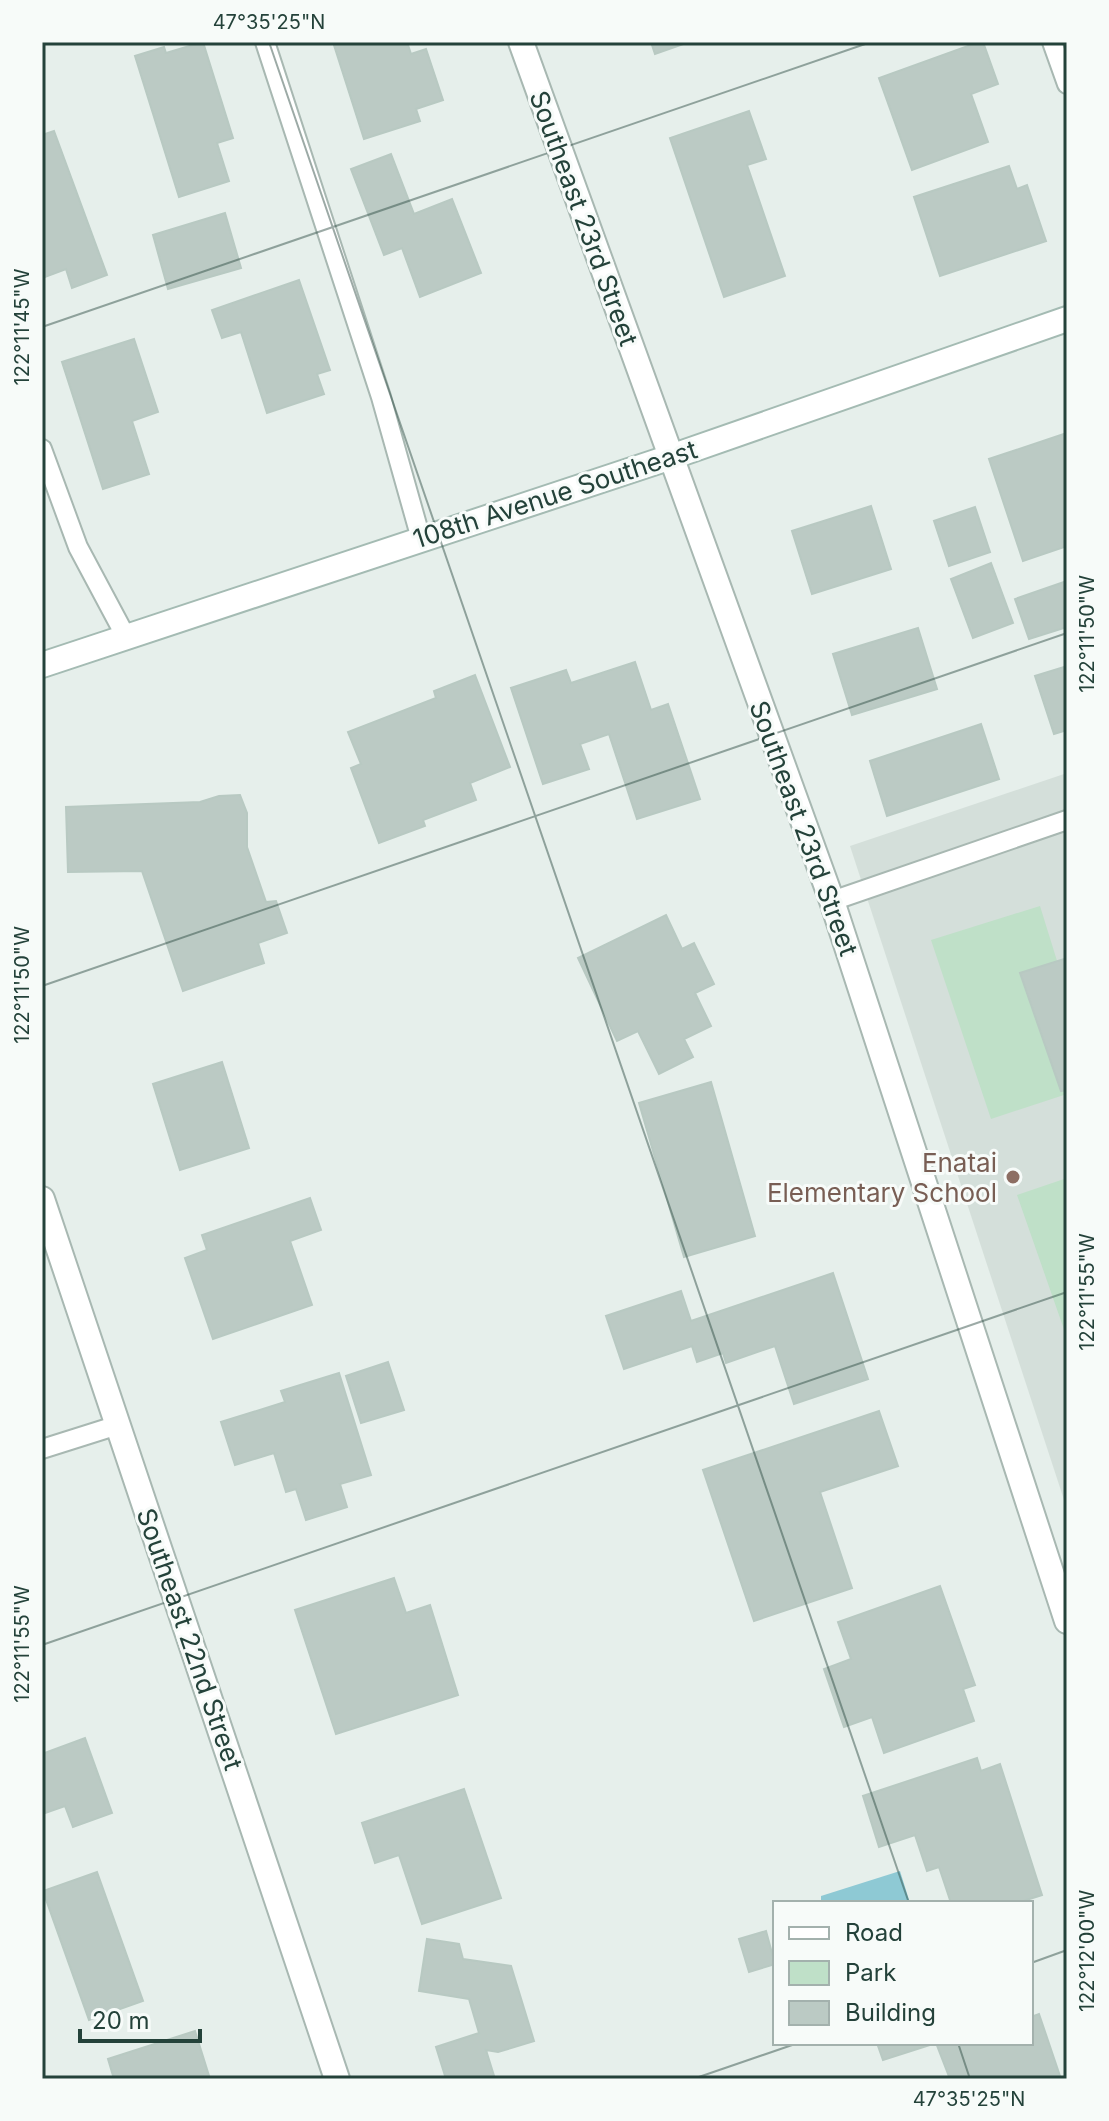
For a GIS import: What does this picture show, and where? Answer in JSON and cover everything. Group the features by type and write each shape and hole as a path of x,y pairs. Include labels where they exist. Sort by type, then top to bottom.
{"street":[{"name":"Southeast 23rd Street","path":"521,42 832,901 1067,1621"},
{"name":"108th Avenue Southeast","path":"42,665 671,457 1067,319"},
{"name":"Southeast 22nd Street","path":"42,1199 337,2079"}],"lane":[{"path":"265,42 381,397 421,539"},
{"path":"1052,42 1067,84"},
{"path":"42,449 78,547 126,637"},
{"path":"832,901 1067,820"},
{"path":"42,1449 118,1425"}],"shaded area":[{"name":"Enatai Elementary School","path":"1067,773 1067,1509 850,846"}],"green space":[{"path":"1040,906 1067,993 1067,1094 991,1119 931,940"},
{"path":"1067,1178 1067,1338 1017,1195"}],"water":[{"path":"900,1871 909,1901 821,1901 821,1896"}],"building":[{"path":"203,42 233,138 217,143 229,181 179,197 135,56 164,47 166,53"},
{"path":"333,42 407,42 411,54 426,49 443,100 416,109 420,121 364,139"},
{"path":"651,42 689,42 655,54"},
{"path":"983,42 998,84 971,94 988,142 912,170 879,78"},
{"path":"749,111 766,159 747,165 785,276 724,297 670,138"},
{"path":"54,131 107,275 72,288 66,269 42,278 42,135"},
{"path":"391,154 414,214 452,199 481,273 420,297 402,248 384,255 351,169"},
{"path":"1009,166 1017,189 1027,185 1046,241 940,276 914,197"},
{"path":"225,213 241,268 168,289 153,235"},
{"path":"299,280 330,370 317,374 324,394 267,413 241,332 222,338 212,310"},
{"path":"134,339 158,412 132,421 149,474 103,489 62,362"},
{"path":"1067,433 1067,546 1023,561 989,459"},
{"path":"871,506 891,569 812,594 792,531"},
{"path":"975,507 990,552 949,566 934,521"},
{"path":"991,563 1013,623 973,638 951,579"},
{"path":"1067,581 1067,627 1029,639 1015,599"},
{"path":"918,628 937,689 852,715 833,654"},
{"path":"635,662 651,710 668,704 700,799 637,819 609,734 580,744 589,769 543,784 511,688 566,670 571,683"},
{"path":"1067,666 1067,730 1054,734 1035,676"},
{"path":"475,675 510,767 470,783 476,800 423,820 425,826 379,843 351,768 361,764 348,732 436,698 434,691"},
{"path":"981,724 999,779 887,816 870,761"},
{"path":"240,795 247,813 247,847 266,902 276,901 287,933 258,943 264,963 183,991 142,871 68,872 66,807 200,802 219,796"},
{"path":"666,915 682,949 694,943 714,984 695,993 711,1026 684,1039 693,1057 659,1074 638,1031 617,1041 578,958"},
{"path":"1067,958 1067,1090 1061,1091 1020,973"},
{"path":"222,1062 249,1148 180,1170 153,1084"},
{"path":"711,1082 755,1236 684,1257 639,1103"},
{"path":"310,1198 321,1230 290,1241 312,1305 213,1339 185,1258 207,1250 202,1235"},
{"path":"833,1273 868,1379 794,1404 775,1346 726,1363 723,1353 697,1362 692,1346 624,1369 606,1316 681,1291 691,1321"},
{"path":"388,1362 404,1410 361,1423 346,1376"},
{"path":"339,1373 371,1475 340,1484 347,1507 306,1520 296,1489 286,1492 274,1453 235,1465 221,1422 285,1402 281,1391"},
{"path":"879,1411 898,1466 820,1492 852,1588 754,1621 703,1470"},
{"path":"394,1578 406,1613 430,1605 458,1695 336,1734 295,1610"},
{"path":"940,1586 975,1685 963,1689 974,1721 884,1753 872,1717 844,1727 824,1669 851,1659 838,1622"},
{"path":"85,1738 112,1813 73,1827 65,1806 42,1814 42,1754"},
{"path":"977,1758 981,1771 1000,1764 1042,1895 1023,1901 950,1901 939,1867 927,1871 915,1835 879,1847 863,1796"},
{"path":"464,1789 501,1898 422,1924 399,1855 375,1863 362,1823"},
{"path":"97,1872 143,2001 89,2020 43,1891"},
{"path":"766,1931 773,1965 749,1972 739,1939"},
{"path":"427,1939 459,1944 463,1959 511,1966 534,2041 498,2052 486,2050 495,2079 446,2079 436,2047 479,2033 469,1999 419,1991"},
{"path":"1039,2014 1061,2079 950,2079 937,2045 1033,2045 1033,2016"},
{"path":"195,2031 210,2079 114,2079 108,2059"},
{"path":"878,2045 930,2045 883,2060"}],"place":[{"name":"Enatai Elementary School","path":"1013,1177"}]}
